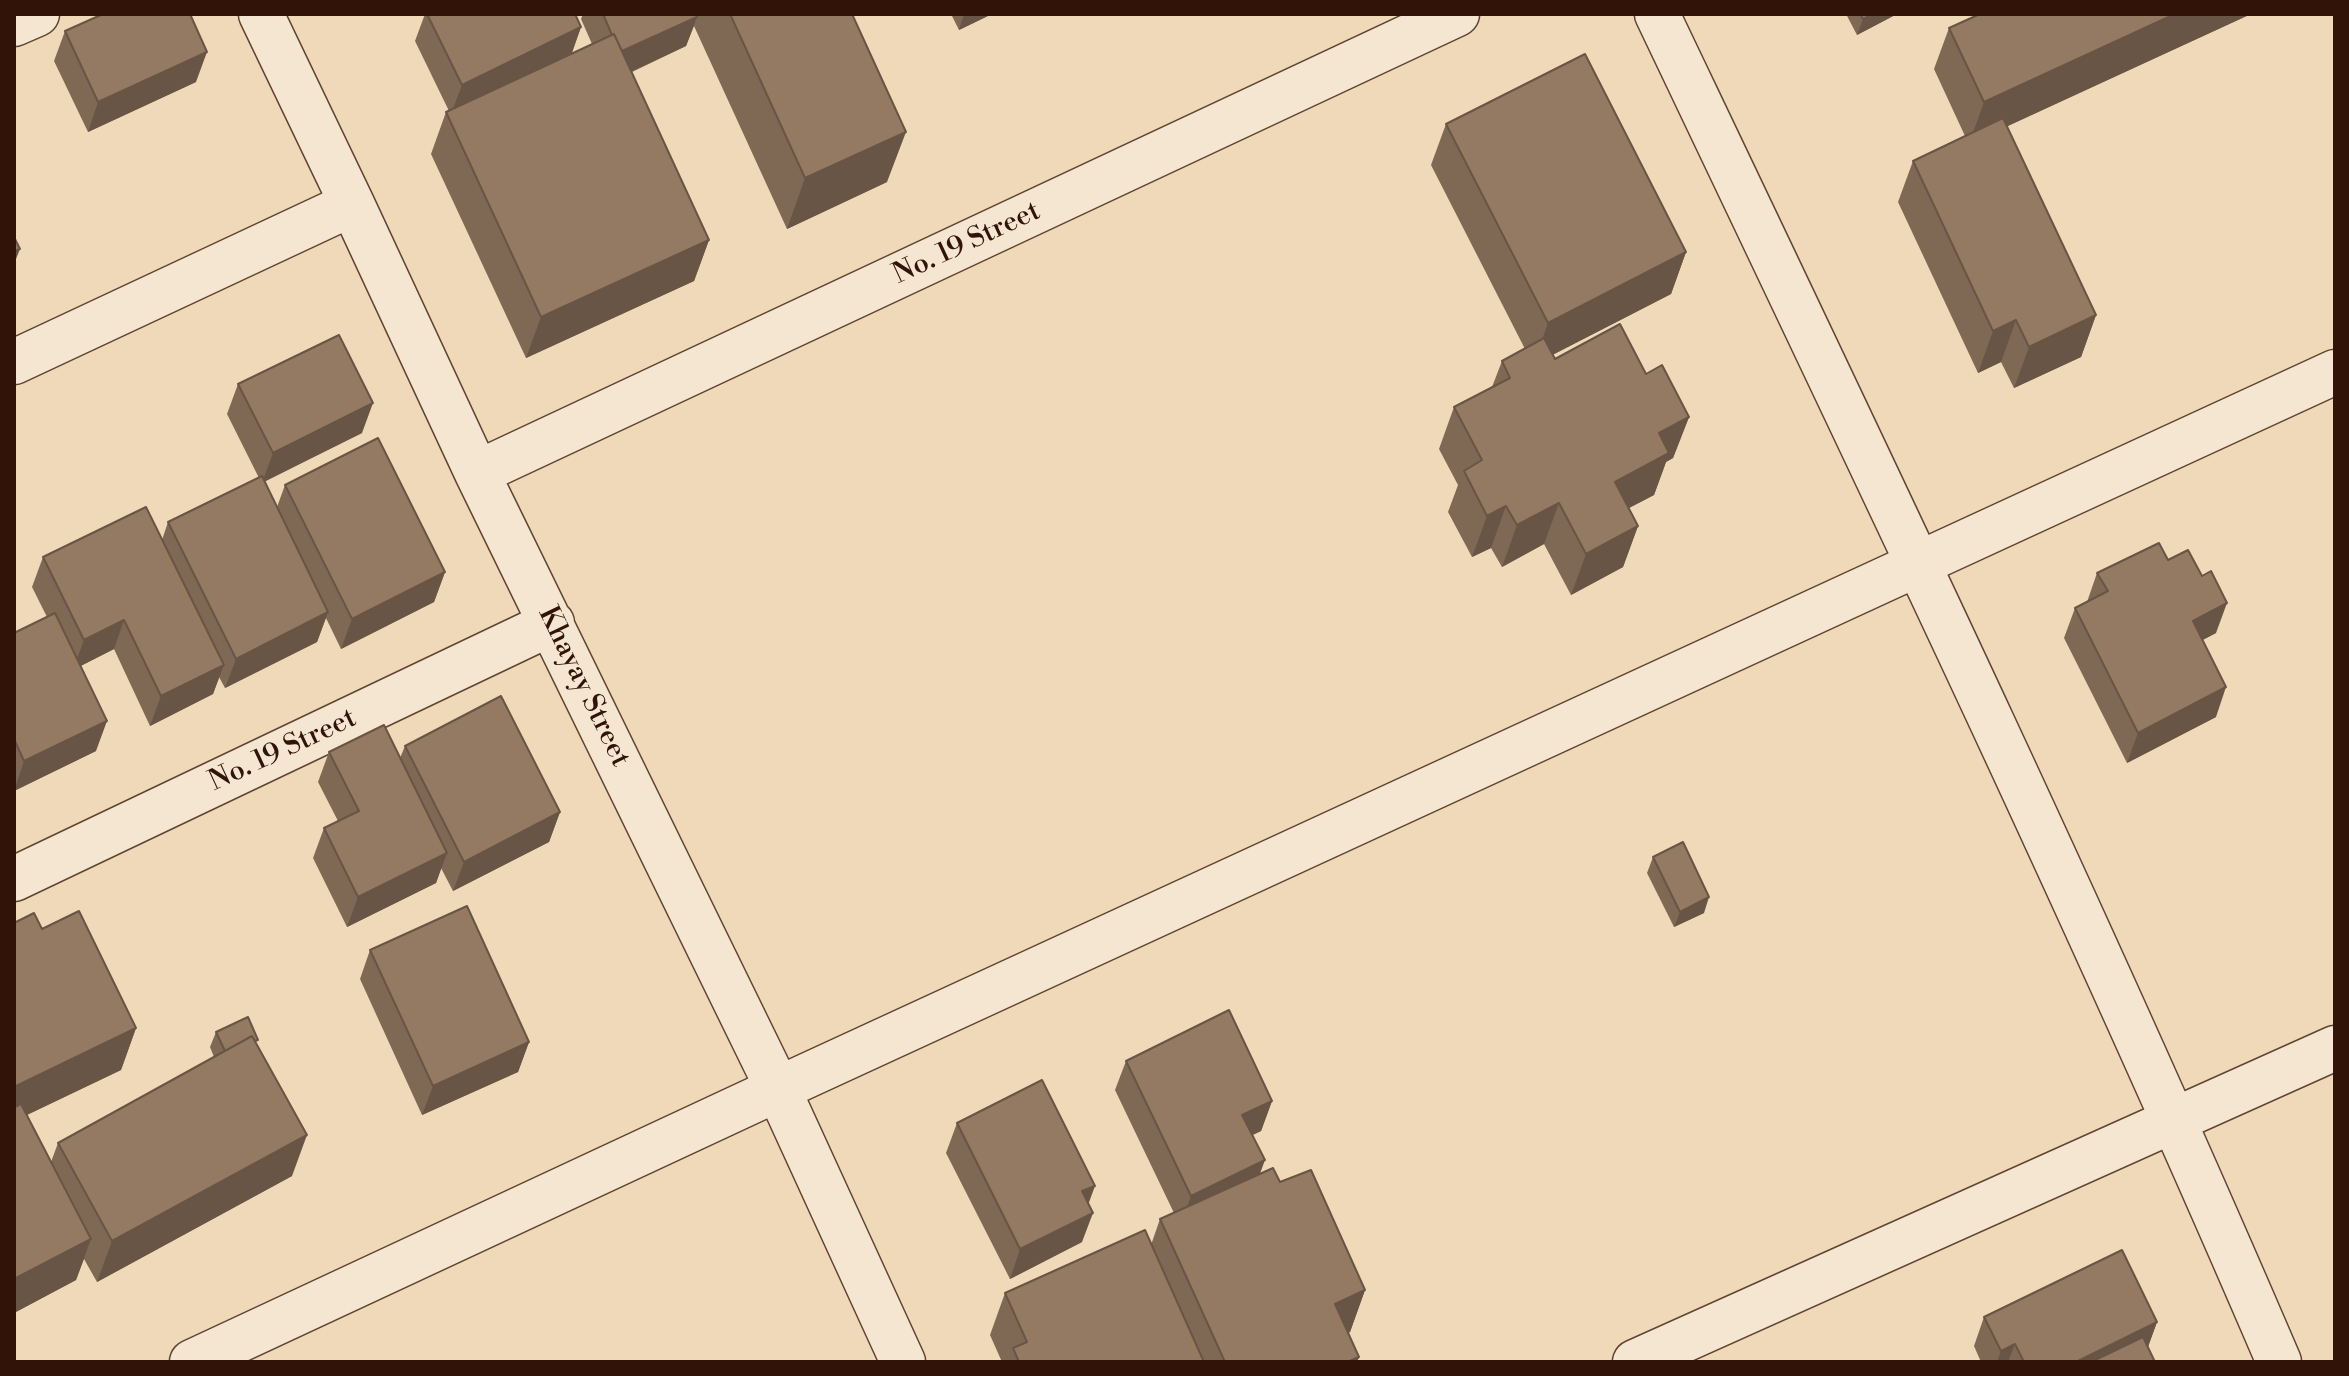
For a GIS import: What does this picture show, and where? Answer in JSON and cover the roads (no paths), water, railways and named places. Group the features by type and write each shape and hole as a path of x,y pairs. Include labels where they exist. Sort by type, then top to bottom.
{"street":[{"path":"14,24 37,14"},
{"name":"Khayay Street","path":"261,14 477,473 778,1089 903,1362"},
{"name":"No. 19 Street","path":"477,473 1457,14"},
{"path":"1657,14 1919,564 2175,1120 2279,1362"},
{"path":"14,362 352,204"},
{"path":"192,1362 2335,372"},
{"name":"No. 19 Street","path":"14,879 552,623"},
{"path":"1635,1362 2335,1048"}]}
